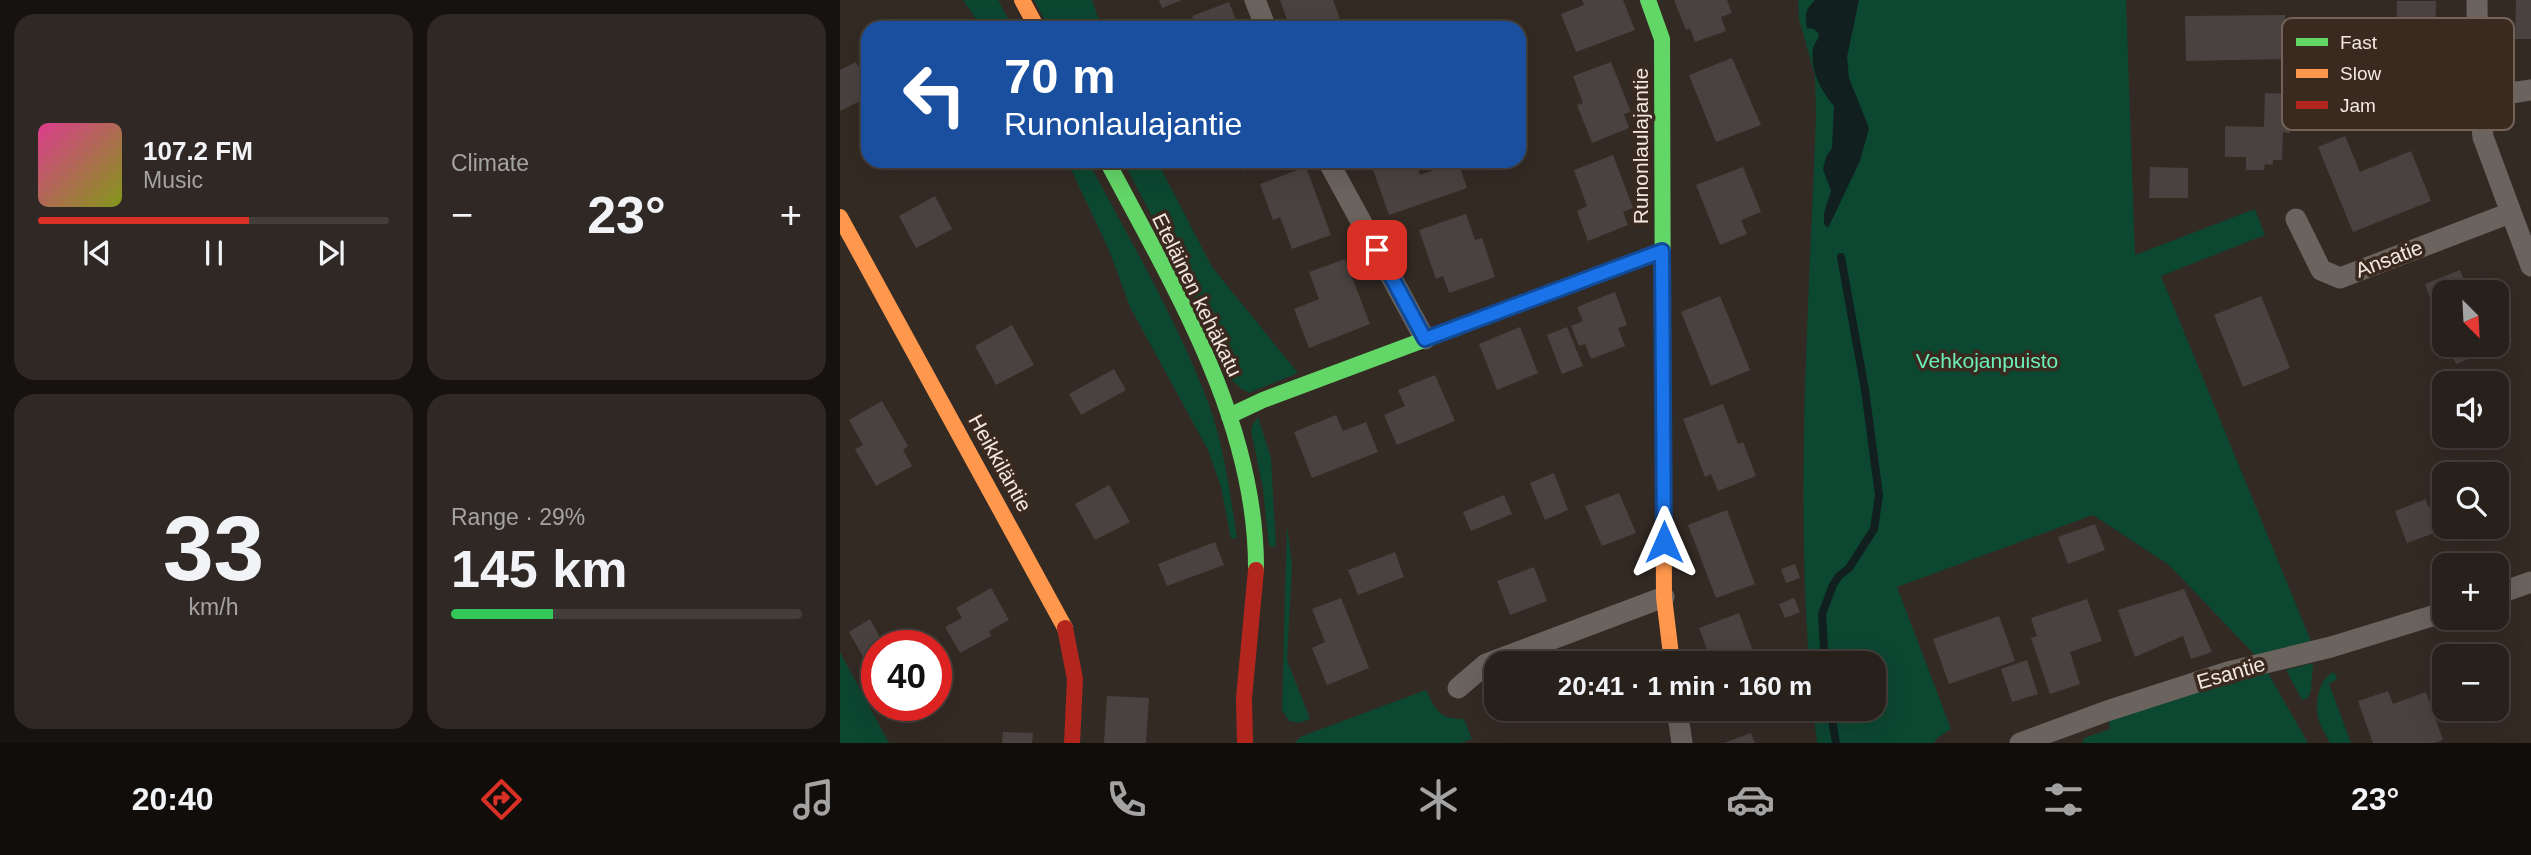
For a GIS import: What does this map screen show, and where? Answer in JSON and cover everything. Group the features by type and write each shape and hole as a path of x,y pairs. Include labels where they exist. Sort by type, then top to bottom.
{"street":[{"path":"1022,0 1033,21"},
{"path":"1255,0 1263,21"},
{"name":"Runonlaulajantie","path":"1229,416 1263,400 1662,251 1662,38 1648,0"},
{"path":"2477,0 2477,18"},
{"path":"2482,130 2531,266"},
{"name":"Eteläinen kehäkatu","path":"1111,168 1200,342 1229,416 1248,494 1256,563 1242,715 1245,743"},
{"path":"1332,168 1425,339"},
{"name":"Ansatie","path":"2296,219 2321,270 2340,278 2510,213"},
{"name":"Heikkiläntie","path":"840,217 1067,631 1075,679 1072,743"},
{"path":"1662,251 1664,597 1671,651"},
{"path":"2509,590 2531,582"},
{"path":"1458,688 1486,664 1664,597"},
{"name":"Esantie","path":"2021,743 2228,671 2332,647 2432,615"},
{"path":"1679,721 1682,743"}],"green space":[{"path":"963,0 998,0 1009,21 977,21"},
{"path":"1034,0 1092,0 1100,21 1045,21"},
{"name":"Vehkojanpuisto","path":"1798,0 2126,0 2135,255 2255,209 2265,235 2161,276 2311,641 2255,655 2169,565 2093,515 1897,587 1951,729 1934,743 1817,743 1814,721 1886,721 1886,651 1808,651 1804,459 1816,118 1815,76 1799,19"},
{"path":"1070,168 1092,168 1182,340 1208,402 1218,435 1237,538 1231,539 1221,487 1208,450 1130,307 1109,250"},
{"path":"1127,168 1161,168 1212,267 1298,373 1249,393 1240,388 1232,380 1202,312"},
{"path":"1258,417 1271,458 1276,547 1269,546 1263,489 1251,430"},
{"path":"1287,524 1292,566 1287,660 1310,719 1298,723 1289,721 1282,710"},
{"path":"840,652 861,691 861,721 877,721 889,743 840,743"},
{"path":"2313,663 2311,690 2308,698 2302,700 2286,670"},
{"path":"2334,672 2337,679 2329,684 2351,743 2330,743 2318,717 2319,691 2325,679"},
{"path":"2268,673 2308,743 2082,743 2084,738 2110,729 2109,721 2229,682"},
{"path":"1426,690 1439,712 1449,717 1464,719 1472,739 1461,743 1295,743 1300,737"}],"shaded area":[{"path":"1815,0 1859,0 1847,57 1849,78 1869,128 1860,161 1828,228 1824,224 1824,213 1831,191 1823,169 1832,148 1834,106 1821,87 1813,65 1813,49 1819,34 1814,29 1807,28 1806,16"}],"building":[{"path":"1159,0 1182,0 1162,8"},
{"path":"1280,0 1333,0 1341,21 1288,21"},
{"path":"1582,0 1623,0 1635,30 1576,52 1561,14 1584,5"},
{"path":"1674,0 1727,0 1732,13 1721,17 1726,31 1695,42 1690,28 1686,30"},
{"path":"2516,0 2531,0 2531,39 2515,39"},
{"path":"2397,1 2436,1 2436,18 2397,18"},
{"path":"1229,2 1236,21 1194,21 1192,16"},
{"path":"2285,15 2285,18 2282,18 2282,59 2186,61 2185,16"},
{"path":"1732,58 1761,125 1716,142 1689,75"},
{"path":"856,62 861,73 861,100 840,111 840,70"},
{"path":"1611,62 1631,112 1624,114 1629,128 1592,143 1577,105 1583,103 1573,76"},
{"path":"2265,93 2282,94 2282,130 2290,130 2290,133 2283,132 2282,160 2273,160 2273,165 2265,164 2264,170 2246,170 2246,157 2225,157 2225,126 2264,127"},
{"path":"2345,136 2360,172 2411,151 2431,201 2353,232 2318,147"},
{"path":"1613,155 1633,208 1623,212 1628,225 1588,241 1577,211 1587,206 1574,170"},
{"path":"1743,167 1761,212 1741,220 1747,234 1720,245 1696,185"},
{"path":"2150,167 2188,168 2188,198 2149,198"},
{"path":"1306,168 1331,235 1292,249 1280,217 1273,220 1260,184"},
{"path":"1372,168 1418,168 1420,175 1440,168 1460,168 1467,188 1389,215"},
{"path":"935,196 952,229 916,248 899,216"},
{"path":"1466,214 1475,240 1482,238 1495,277 1449,293 1443,276 1436,279 1419,230"},
{"path":"1345,259 1370,324 1309,348 1294,309 1319,299 1309,272"},
{"path":"2460,270 2464,280 2435,280"},
{"path":"2432,281 2432,302 2425,284"},
{"path":"1615,292 1627,325 1618,328 1625,346 1591,359 1585,344 1579,346 1571,326 1583,321 1577,307"},
{"path":"1720,296 1750,370 1711,386 1681,312"},
{"path":"2261,296 2290,368 2243,387 2214,315"},
{"path":"1012,325 1034,365 996,385 975,346"},
{"path":"1520,327 1538,373 1497,390 1479,344"},
{"path":"1567,327 1583,366 1562,374 1547,335"},
{"path":"2453,357 2473,357 2456,364"},
{"path":"1114,369 1126,390 1081,415 1069,394"},
{"path":"1435,375 1455,421 1397,445 1384,415 1405,406 1398,390"},
{"path":"882,401 908,446 903,450 912,466 876,486 855,449 863,445 849,420"},
{"path":"1723,404 1738,444 1743,442 1756,476 1718,491 1711,474 1705,477 1683,419"},
{"path":"1336,415 1343,431 1366,422 1378,452 1312,478 1294,432"},
{"path":"1554,473 1568,510 1545,520 1530,483"},
{"path":"1109,485 1130,522 1095,540 1075,504"},
{"path":"1619,493 1636,533 1602,546 1585,506"},
{"path":"1504,495 1512,514 1471,531 1463,512"},
{"path":"2426,499 2428,507 2432,506 2432,534 2407,543 2395,511"},
{"path":"1727,510 1755,584 1716,598 1688,525"},
{"path":"2095,524 2105,550 2068,564 2058,537"},
{"path":"1215,542 1224,565 1167,586 1158,564"},
{"path":"1395,552 1404,577 1358,595 1348,570"},
{"path":"1795,564 1800,578 1786,583 1781,569"},
{"path":"1534,567 1547,601 1510,615 1497,581"},
{"path":"991,588 1009,620 989,631 991,636 960,653 952,639 952,630 945,627 962,618 956,608"},
{"path":"2184,589 2212,652 2191,659 2183,636 2135,657 2118,610"},
{"path":"1341,598 1369,668 1327,685 1312,648 1325,642 1312,609"},
{"path":"1794,598 1800,612 1785,618 1779,604"},
{"path":"2087,599 2102,641 2070,652 2080,684 2050,694 2031,638 2037,636 2031,618"},
{"path":"1739,613 1753,651 1708,651 1699,628"},
{"path":"1999,616 2015,661 1949,684 1933,639"},
{"path":"870,619 876,630 861,630 861,653 849,632"},
{"path":"2027,660 2038,694 2012,702 2001,669"},
{"path":"2388,691 2393,704 2426,692 2432,709 2432,721 2436,721 2443,740 2435,743 2373,743 2358,701"},
{"path":"1107,696 1149,698 1146,743 1104,743"},
{"path":"1003,732 1033,733 1032,743 1002,743"},
{"path":"1751,733 1755,743 1724,743"}],"waterway":[{"path":"1824,651 1822,614 1833,585 1849,568 1874,529 1879,495 1865,390 1841,257"},
{"path":"1832,721 1836,743"}],"traffic: fast":[{"path":"1648,0 1662,39 1663,371"},
{"path":"1111,168 1184,307 1227,409 1243,462 1253,515 1256,570"},
{"path":"1229,416 1263,400 1662,251"}],"traffic: slow":[{"path":"1022,0 1033,21"},
{"path":"840,217 1065,628"},
{"path":"1663,371 1664,597 1671,651"}],"traffic: jam":[{"path":"1245,743 1244,698 1256,570"},
{"path":"1065,628 1075,679 1072,743"}],"route":[{"path":"1377,250 1425,339 1662,251 1664,542"}]}
